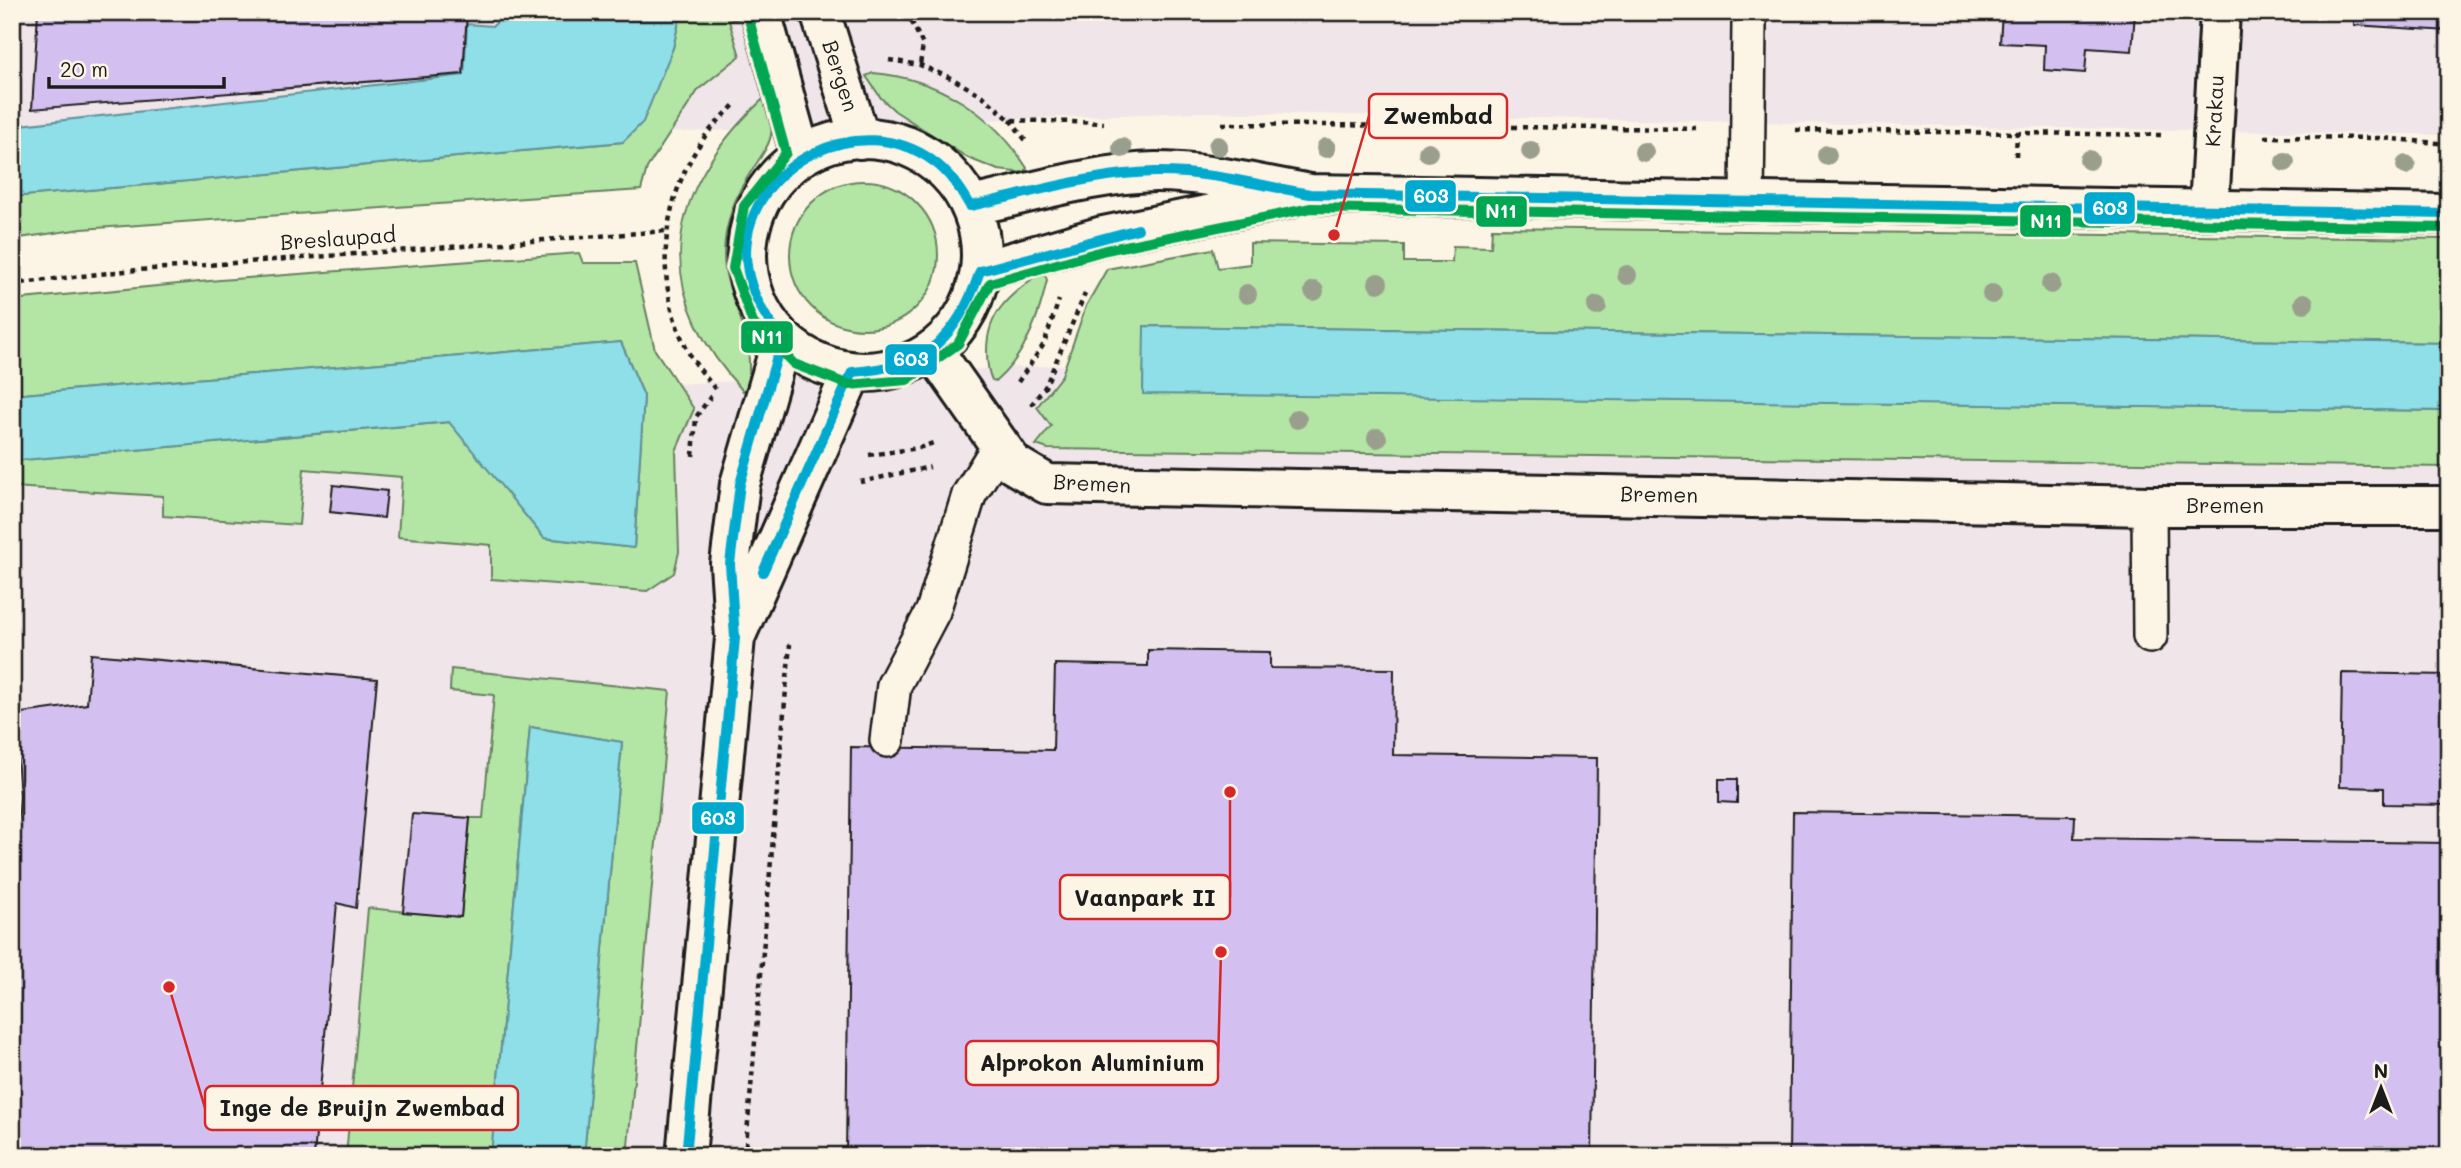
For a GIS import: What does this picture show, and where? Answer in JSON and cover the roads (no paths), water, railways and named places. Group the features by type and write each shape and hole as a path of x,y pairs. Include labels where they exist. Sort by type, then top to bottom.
{"street":[{"path":"761,12 801,156"},
{"name":"Bergen","path":"820,12 860,139"},
{"name":"Krakau","path":"2209,209 2220,12"},
{"path":"860,139 883,140 925,155 943,169 970,206 979,238 979,271 971,302 956,329 933,350 908,364 880,372 852,372 826,367 802,355 782,340 763,315 751,288 747,259 750,228 761,200 772,184 801,156 840,141 860,139"},
{"path":"970,206 1052,188 1154,172 1203,175 1310,194 2449,214"},
{"path":"979,271 1102,236 1310,194"},
{"path":"687,1156 735,638 730,564 740,484 782,340"},
{"name":"Bremen","path":"933,350 1013,464 1047,484 2149,506 2449,506"},
{"path":"735,638 852,372"}],"lane":[{"path":"1747,201 1749,23"},
{"path":"887,740 894,685 933,611 990,432"},
{"path":"2149,506 2150,636"}],"water":[{"path":"508,12 681,12 673,48 643,122 623,142 12,197 12,126 464,75 467,24 493,26"},
{"path":"1144,326 2449,343 2449,411 1143,394"},
{"path":"621,342 644,396 634,548 544,538 449,422 12,461 12,395"},
{"path":"530,727 622,742 584,1156 491,1156"}],"place":[{"name":"Zwembad","path":"1334,235"},
{"name":"Vaanpark II","path":"1230,792"},
{"name":"Alprokon Aluminium","path":"1221,952"},
{"name":"Inge de Bruijn Zwembad","path":"169,987"}]}
